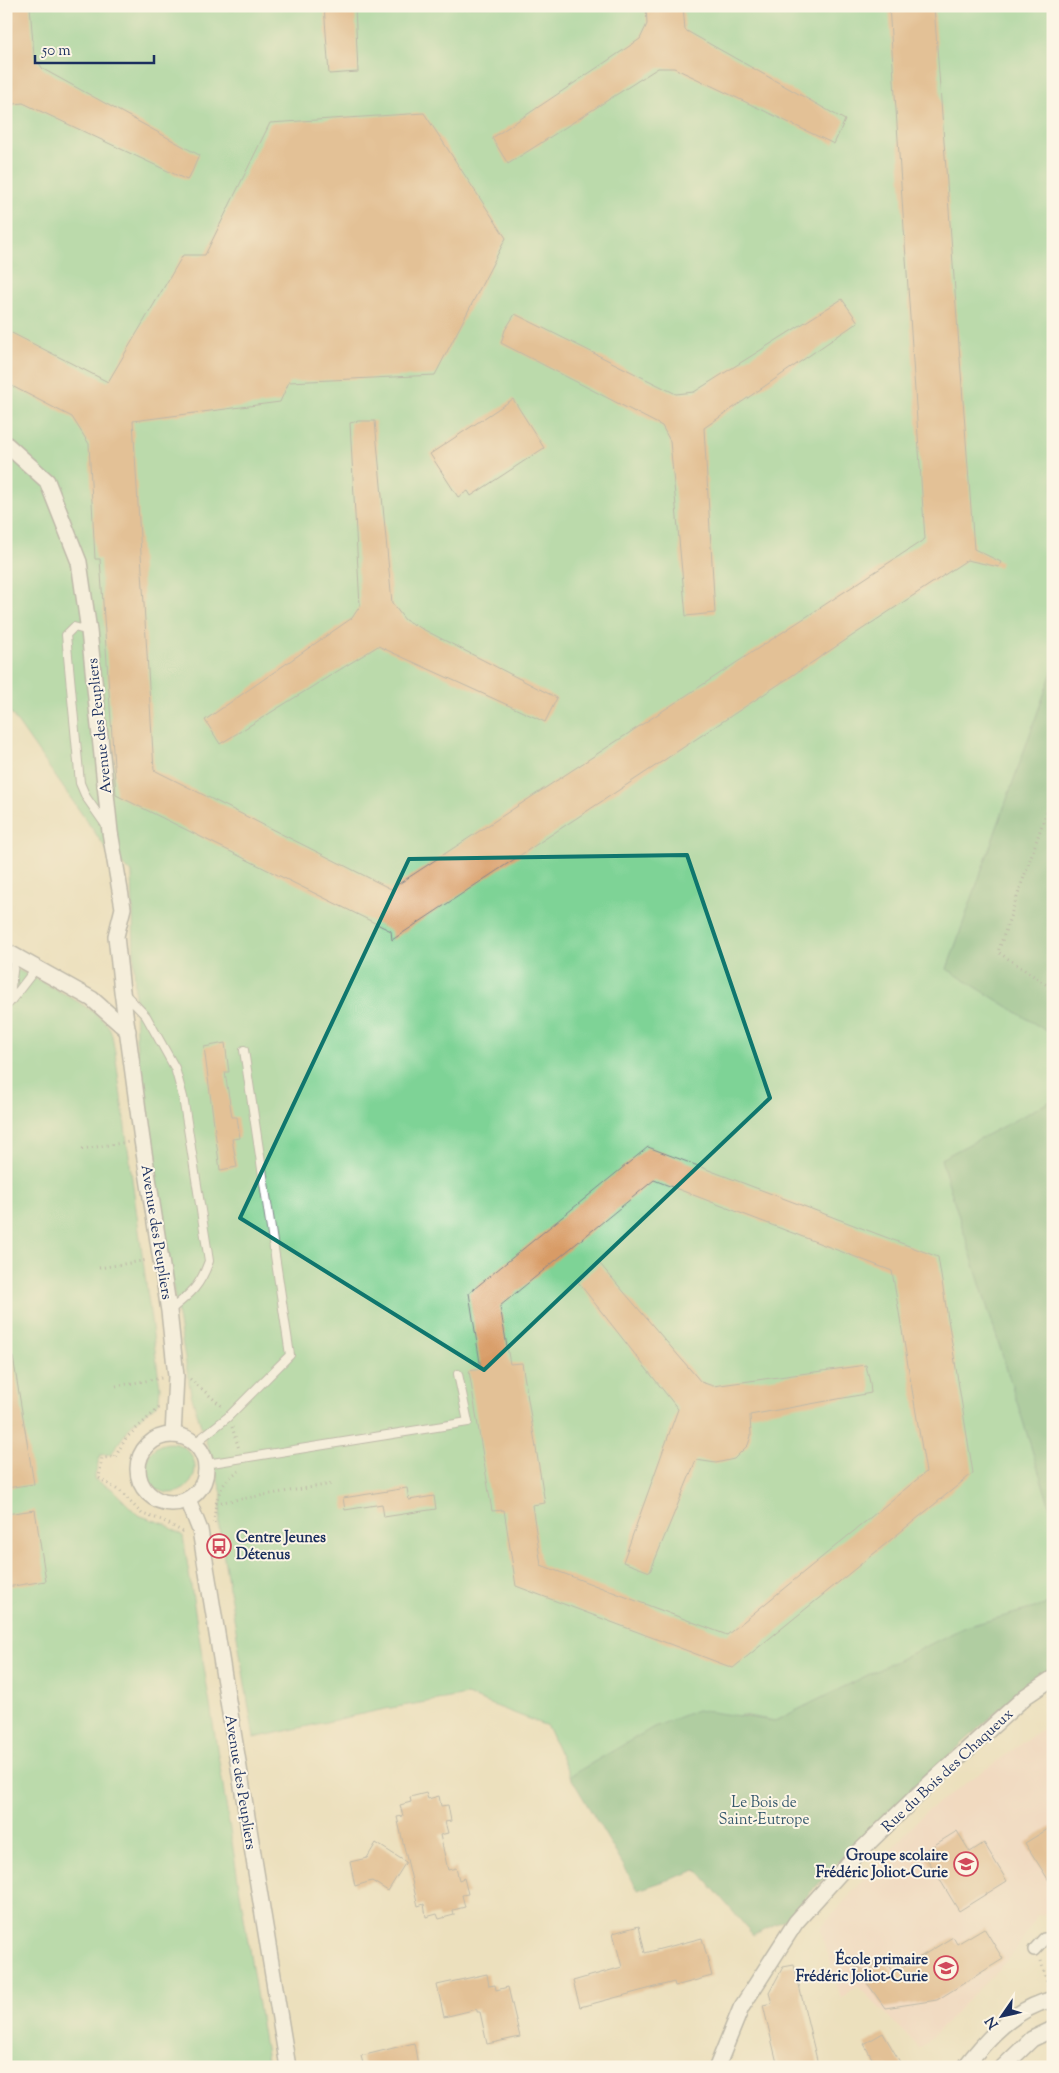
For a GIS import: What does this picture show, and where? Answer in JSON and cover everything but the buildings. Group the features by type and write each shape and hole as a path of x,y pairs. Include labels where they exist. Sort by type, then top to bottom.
{"street":[{"name":"Avenue des Peupliers","path":"6,444 47,481 79,562 89,631 110,832 123,908 116,936 122,992 142,1140 169,1310 169,1377 173,1435"},
{"path":"11,953 92,999 128,1031"},
{"path":"161,1436 185,1437 195,1443 202,1453 206,1464 202,1485 188,1500 167,1503 156,1500 141,1485 138,1474 138,1462 142,1451 150,1442 161,1436"},
{"name":"Avenue des Peupliers","path":"188,1500 200,1530 288,2067"},
{"name":"Rue du Bois des Chaqueux","path":"717,2067 742,2008 796,1922 858,1853 928,1786 1026,1696 1053,1678"},
{"path":"1034,1950 1044,1939 1053,1938"},
{"path":"965,2067 1006,2021 1023,2010 1052,1999"},
{"path":"1003,2067 1032,2039 1053,2029"}],"lane":[{"path":"89,631 74,627 66,635 80,783 86,797 110,832"},
{"path":"11,953 9,1003 37,968"},
{"path":"122,992 146,1016 175,1068 183,1097 209,1261 203,1278 195,1290 169,1310"},
{"path":"195,1443 228,1417 290,1356 244,1050"},
{"path":"206,1464 468,1422 458,1374"}],"path":[{"path":"1053,792 998,952 1053,989"},
{"path":"82,1149 142,1140"},
{"path":"99,1268 161,1258"},
{"path":"163,1385 169,1377"},
{"path":"116,1386 169,1377 192,1379 224,1407 241,1459 242,1470 228,1477 216,1503 214,1527 185,1533 178,1527 142,1514 121,1492 99,1478 102,1458 115,1457 126,1438 156,1412 161,1404"},
{"path":"216,1503 332,1484"},
{"path":"1034,1950 1042,1963 1052,1999"}],"highlighted area":[{"path":"687,855 770,1098 484,1370 240,1218 409,859"}],"shaded area":[{"name":"Groupe scolaire Frédéric Joliot-Curie","path":"1053,1721 1053,1913 1037,1915 1016,1951 920,2049 857,1985 841,1999 820,1928 923,1814"}],"green space":[{"path":"6,6 1053,6 1053,669 947,969 1053,1035 1053,1100 941,1159 1053,1517 1053,1603 965,1627 775,1721 743,1715 654,1727 570,1776 547,1726 467,1695 385,1709 254,1738 219,1528 222,1493 191,1394 150,1150 136,1040 132,872 112,857 6,706"},
{"path":"1053,669 1053,1035 947,969"},
{"path":"6,964 78,1002 104,1021 112,1034 160,1387 159,1402 132,1424 111,1454 100,1455 94,1479 112,1489 138,1515 165,1524 183,1536 268,2067 6,2067"},
{"path":"1053,1100 1053,1517 941,1159"},
{"path":"170,1443 188,1450 195,1468 188,1486 170,1493 152,1486 145,1468 152,1450"},
{"name":"Le Bois de Saint-Eutrope","path":"1053,1603 1053,1667 1017,1693 925,1778 851,1849 786,1919 753,1935 697,1870 638,1890 570,1776 654,1727 697,1710 775,1721 965,1627"}],"place":[{"name":"Centre Jeunes Détenus","path":"219,1546"},
{"name":"Groupe scolaire Frédéric Joliot-Curie","path":"966,1864"},
{"name":"École primaire Frédéric Joliot-Curie","path":"946,1968"}]}
